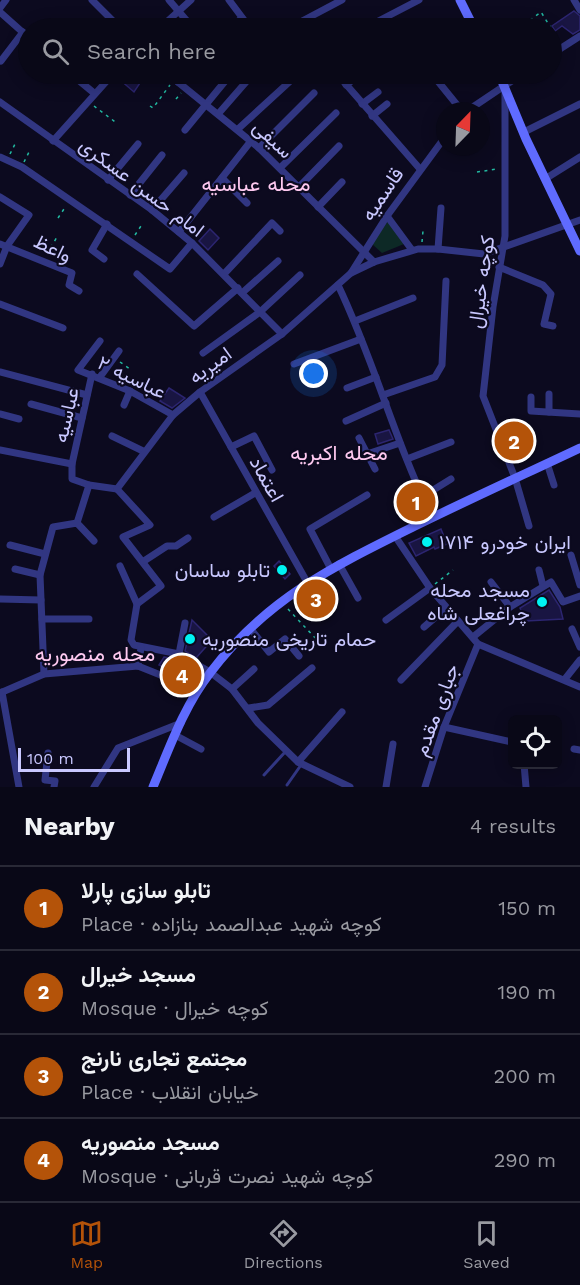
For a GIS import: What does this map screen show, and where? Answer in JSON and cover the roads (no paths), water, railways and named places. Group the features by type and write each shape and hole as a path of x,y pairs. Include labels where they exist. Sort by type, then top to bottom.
{"main road":[{"path":"460,0 469,18"},
{"path":"505,84 545,179 580,251"},
{"path":"153,787 175,735 210,672 250,628 281,601 307,582 335,566 580,448"}],"street":[{"path":"6,0 0,10 18,27"},
{"path":"92,0 110,18"},
{"path":"168,0 185,18"},
{"path":"170,18 191,0"},
{"path":"230,0 242,18"},
{"path":"313,18 342,0"},
{"path":"384,18 419,0"},
{"path":"574,0 580,10"},
{"path":"562,47 580,36"},
{"path":"1,61 18,43"},
{"path":"83,84 94,93"},
{"path":"53,141 103,84"},
{"name":"سیفی","path":"180,84 207,103 259,148 374,261"},
{"path":"185,130 223,84"},
{"path":"219,114 245,84"},
{"path":"238,129 287,84"},
{"path":"440,84 455,102"},
{"path":"480,102 505,84"},
{"name":"کوچه خیرال","path":"505,84 504,249 499,267 483,396 515,478 529,525"},
{"path":"346,85 420,169"},
{"path":"362,104 378,92"},
{"path":"259,148 314,93"},
{"name":"امام حسن عسکری","path":"0,102 152,210 179,232 224,274 282,334"},
{"path":"372,116 387,104"},
{"path":"524,132 580,104"},
{"path":"280,168 336,113"},
{"path":"179,232 251,141"},
{"path":"108,180 138,144"},
{"path":"299,187 339,146"},
{"name":"قاسمیه","path":"351,273 387,216 436,149"},
{"path":"130,195 162,155"},
{"path":"545,179 580,157"},
{"path":"3,158 22,167 170,269 192,243"},
{"path":"152,210 184,173"},
{"path":"222,178 247,202"},
{"path":"318,207 342,182"},
{"path":"0,198 29,215 3,245 0,264"},
{"path":"438,249 441,208"},
{"path":"387,216 412,250"},
{"path":"351,273 374,261 412,250 438,249 484,254 504,249 580,220"},
{"path":"104,259 92,250 107,224"},
{"path":"224,274 272,224 280,231"},
{"name":"واعظ","path":"3,245 44,259 72,273 69,285 79,291"},
{"path":"137,274 194,326 278,261"},
{"path":"499,267 543,285 551,294 544,324 553,326"},
{"name":"امیریه","path":"117,489 143,451 172,415 200,392 282,334 351,273"},
{"path":"203,352 261,312 300,275"},
{"path":"383,395 435,377 442,365 446,281"},
{"path":"338,285 356,321 406,459 432,518"},
{"path":"356,321 413,298"},
{"path":"0,304 63,328"},
{"path":"294,364 361,339"},
{"name":"عباسیه ۲","path":"100,341 78,370 130,391 172,415"},
{"path":"100,377 119,351"},
{"name":"عباسیه ۲","path":"0,372 87,395"},
{"name":"عباسیه","path":"89,485 72,479 72,464 92,374"},
{"path":"347,388 376,377"},
{"path":"124,405 130,391"},
{"name":"اعتماد","path":"200,392 307,582"},
{"path":"549,394 549,412"},
{"path":"531,397 531,411 580,414"},
{"path":"346,421 386,403"},
{"path":"31,404 82,418"},
{"path":"0,414 19,419"},
{"path":"112,436 143,451"},
{"path":"231,447 254,436 272,470"},
{"path":"359,438 375,469"},
{"path":"406,459 451,442"},
{"path":"367,454 400,443"},
{"name":"عباسیه","path":"0,450 72,464"},
{"path":"547,464 554,485"},
{"path":"422,497 452,479"},
{"path":"77,523 89,485 117,489 150,525 123,537 144,561 161,586 137,604"},
{"path":"214,517 255,493"},
{"path":"358,598 310,529 366,495"},
{"path":"77,523 94,541"},
{"path":"44,674 40,574 53,527 77,523"},
{"path":"395,536 430,588 478,644 580,687"},
{"path":"144,561 167,546 176,546 188,538"},
{"path":"10,545 45,554"},
{"path":"571,555 580,585"},
{"path":"120,566 137,604 131,640 141,648 179,654 210,672 232,689 249,708 258,723 300,763 350,787"},
{"path":"15,569 40,574"},
{"path":"539,570 543,586"},
{"path":"491,582 510,608"},
{"path":"472,637 510,608 551,582 563,602 580,596"},
{"path":"386,620 430,588"},
{"path":"0,599 41,600"},
{"path":"424,627 446,608"},
{"path":"42,619 89,619"},
{"path":"401,680 458,621"},
{"path":"179,654 185,623"},
{"path":"250,628 269,652 285,639 299,656"},
{"path":"572,629 580,647"},
{"name":"جباری مقدم","path":"425,787 444,727 478,644"},
{"path":"138,666 141,648"},
{"path":"565,679 580,660"},
{"path":"19,787 1,692 44,674 138,666 198,690"},
{"path":"249,708 268,705 312,668"},
{"path":"232,689 254,669"},
{"path":"300,763 342,712"},
{"path":"94,787 118,748 182,723"},
{"path":"444,727 508,741"},
{"path":"175,735 201,749"},
{"path":"386,787 393,744"},
{"path":"48,753 45,780 55,781 54,787"},
{"path":"524,769 526,787"}],"lane":[{"path":"264,775 286,751"},
{"path":"287,785 300,763"}],"place":[{"name":"مسجد خیرال","path":"514,441"},
{"name":"تابلو سازی پارلا","path":"416,502"},
{"name":"ایران خودرو ۱۷۱۴","path":"427,542"},
{"name":"تابلو ساسان","path":"282,570"},
{"name":"مجتمع تجاری نارنج","path":"316,599"},
{"name":"مسجد محله چراغعلی شاه","path":"542,602"},
{"name":"حمام تاریخی منصوریه","path":"190,639"},
{"name":"مسجد منصوریه","path":"182,675"}],"district":[{"name":"محله عباسیه","path":"256,184"},
{"name":"محله اکبریه","path":"339,453"},
{"name":"محله منصوریه","path":"95,654"}]}
